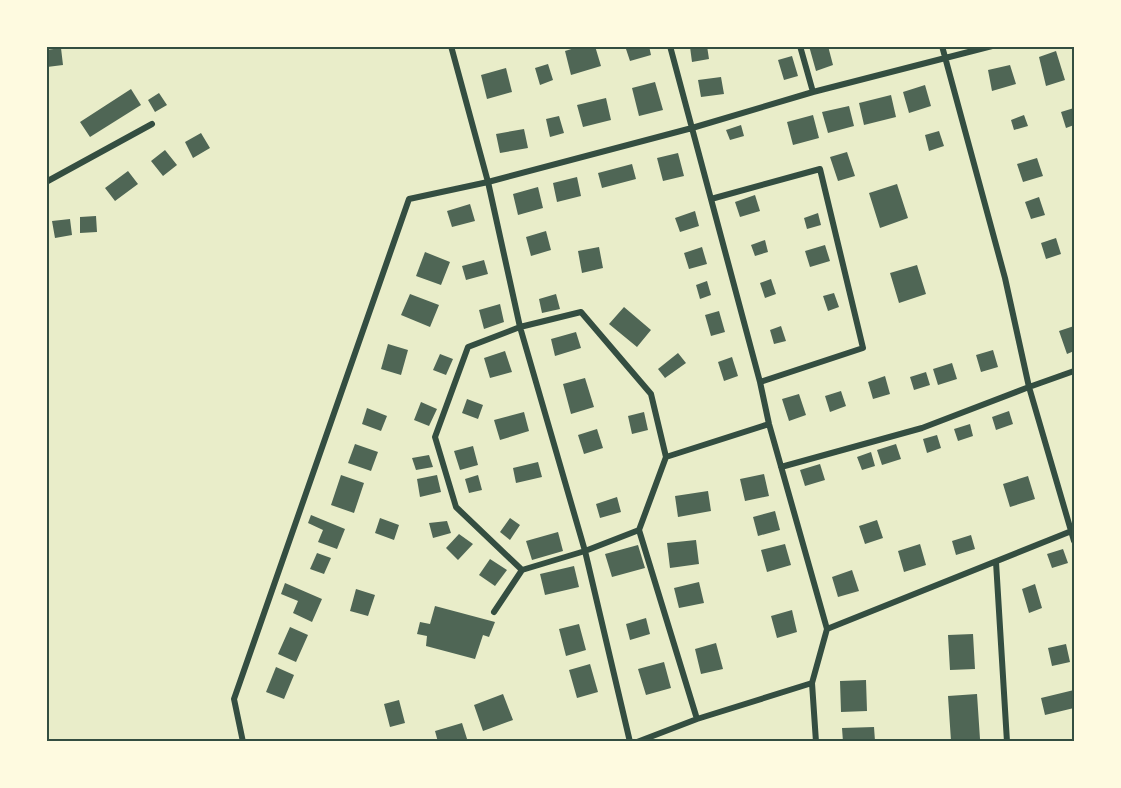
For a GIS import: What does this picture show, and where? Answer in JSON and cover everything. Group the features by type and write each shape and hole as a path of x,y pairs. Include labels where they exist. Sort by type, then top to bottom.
{"street":[{"path":"450,46 488,182 520,327 585,551 630,741"},
{"path":"670,46 760,382 769,424 827,629 812,683 816,741"},
{"path":"800,46 813,92"},
{"path":"942,46 1005,278 1029,387 1073,530 1074,541"},
{"path":"243,741 234,699 409,199 488,182 692,128 813,92 992,46"},
{"path":"46,182 152,124"},
{"path":"711,199 820,169 863,348 760,382"},
{"path":"522,570 456,507 435,437 468,347 520,327 581,312 651,394 666,457 639,530 697,719"},
{"path":"781,467 922,428 1074,371"},
{"path":"666,457 769,424"},
{"path":"494,612 522,570 585,551 639,530"},
{"path":"827,629 1073,530"},
{"path":"996,562 1007,741"},
{"path":"637,741 697,719 812,683"}],"building":[{"path":"581,46 595,46 601,66 571,75 565,51"},
{"path":"625,46 649,46 651,55 630,61"},
{"path":"707,46 709,59 692,62 690,47"},
{"path":"809,46 828,46 833,65 816,71"},
{"path":"61,48 63,65 47,67 46,50"},
{"path":"1056,51 1065,80 1046,86 1039,57"},
{"path":"792,56 798,76 784,80 778,60"},
{"path":"548,64 553,80 540,85 535,68"},
{"path":"1010,65 1016,84 992,91 988,70"},
{"path":"506,68 512,92 487,99 481,75"},
{"path":"721,77 724,94 701,97 698,80"},
{"path":"655,82 663,110 639,116 632,88"},
{"path":"925,85 931,106 909,113 903,92"},
{"path":"131,89 141,105 90,137 80,122"},
{"path":"159,93 167,105 155,112 148,100"},
{"path":"891,95 896,117 864,125 859,103"},
{"path":"606,98 611,120 583,127 577,105"},
{"path":"849,106 854,126 828,133 822,112"},
{"path":"1074,108 1074,125 1066,128 1061,112"},
{"path":"813,115 819,138 793,145 787,122"},
{"path":"1024,115 1028,126 1014,130 1011,120"},
{"path":"559,116 564,133 550,137 546,119"},
{"path":"741,125 744,136 730,140 726,130"},
{"path":"524,129 528,148 500,153 496,134"},
{"path":"939,131 944,146 929,151 925,135"},
{"path":"201,133 210,148 193,158 185,142"},
{"path":"165,150 177,165 163,176 151,161"},
{"path":"847,152 855,176 838,181 830,157"},
{"path":"678,153 684,176 663,181 657,158"},
{"path":"1037,158 1043,176 1023,182 1017,164"},
{"path":"632,164 636,179 602,188 598,173"},
{"path":"128,171 138,184 115,201 105,188"},
{"path":"577,177 581,196 557,202 553,183"},
{"path":"897,184 908,218 880,228 869,193"},
{"path":"538,187 543,208 518,215 513,194"},
{"path":"755,195 760,211 740,217 735,202"},
{"path":"1039,197 1045,215 1031,219 1025,202"},
{"path":"470,204 475,221 452,227 447,211"},
{"path":"695,211 699,226 680,232 675,218"},
{"path":"818,213 821,225 807,229 804,218"},
{"path":"96,216 97,232 80,233 80,217"},
{"path":"70,219 72,235 55,238 52,221"},
{"path":"546,231 551,250 531,256 526,237"},
{"path":"1056,238 1061,254 1046,259 1041,243"},
{"path":"765,240 768,252 755,256 751,245"},
{"path":"825,245 830,261 810,267 805,251"},
{"path":"599,247 603,268 582,273 578,251"},
{"path":"702,247 707,264 689,269 684,253"},
{"path":"425,252 450,262 441,285 416,276"},
{"path":"484,260 488,274 466,280 462,266"},
{"path":"917,265 926,294 899,303 890,273"},
{"path":"771,279 776,294 765,298 760,283"},
{"path":"707,281 711,295 700,299 696,285"},
{"path":"834,293 839,307 828,311 823,296"},
{"path":"410,294 439,305 430,327 401,315"},
{"path":"556,294 560,309 542,313 539,299"},
{"path":"500,304 504,322 484,329 479,310"},
{"path":"624,307 651,330 637,347 609,324"},
{"path":"719,311 725,332 711,336 705,315"},
{"path":"781,326 786,341 774,344 770,330"},
{"path":"1074,326 1074,351 1067,354 1059,331"},
{"path":"576,332 581,348 555,356 551,339"},
{"path":"388,344 408,350 401,375 381,369"},
{"path":"993,350 998,367 981,372 976,355"},
{"path":"505,351 512,372 490,378 484,358"},
{"path":"678,353 686,363 665,378 658,369"},
{"path":"440,354 453,359 446,375 433,370"},
{"path":"732,357 738,376 724,381 718,362"},
{"path":"952,363 957,379 938,385 933,369"},
{"path":"926,372 930,385 914,390 910,377"},
{"path":"885,376 890,394 873,399 868,382"},
{"path":"585,378 594,407 571,414 563,384"},
{"path":"841,391 846,406 830,412 825,396"},
{"path":"799,394 806,415 789,421 782,399"},
{"path":"467,399 483,405 478,419 462,413"},
{"path":"421,402 437,409 429,426 414,420"},
{"path":"367,408 387,416 381,431 362,424"},
{"path":"1009,411 1013,424 996,430 992,417"},
{"path":"524,412 529,431 500,440 494,420"},
{"path":"644,412 648,430 632,434 628,416"},
{"path":"970,424 973,436 958,441 954,429"},
{"path":"597,429 603,448 584,454 578,435"},
{"path":"937,435 941,448 927,453 923,439"},
{"path":"355,444 378,452 371,471 348,463"},
{"path":"896,444 901,459 882,465 877,450"},
{"path":"473,446 478,465 460,470 454,451"},
{"path":"871,452 875,466 862,470 857,457"},
{"path":"429,455 433,467 416,470 412,458"},
{"path":"538,462 542,477 516,483 513,468"},
{"path":"820,464 825,480 805,486 800,470"},
{"path":"764,474 769,496 745,501 740,479"},
{"path":"341,475 364,483 354,513 331,505"},
{"path":"437,475 441,492 420,497 417,479"},
{"path":"478,475 482,490 469,493 465,479"},
{"path":"1028,476 1035,499 1010,507 1003,484"},
{"path":"708,491 711,511 678,517 675,496"},
{"path":"617,497 621,512 600,518 596,504"},
{"path":"775,511 780,530 758,536 753,517"},
{"path":"311,515 345,529 337,549 318,542 323,530 308,523"},
{"path":"380,518 399,525 394,540 375,533"},
{"path":"510,518 520,525 510,540 500,532"},
{"path":"877,520 883,538 865,544 859,526"},
{"path":"447,521 451,533 433,538 429,523"},
{"path":"558,532 563,551 532,560 526,541"},
{"path":"459,534 473,544 458,560 446,548"},
{"path":"971,535 975,549 956,555 952,541"},
{"path":"696,540 699,564 670,568 667,543"},
{"path":"785,544 791,565 767,572 761,550"},
{"path":"920,544 926,565 904,572 898,551"},
{"path":"638,545 645,568 612,577 605,554"},
{"path":"1063,549 1068,563 1052,568 1047,554"},
{"path":"317,553 331,558 324,574 310,569"},
{"path":"490,559 507,570 495,586 479,575"},
{"path":"574,566 579,587 545,595 540,574"},
{"path":"852,570 859,591 838,597 832,577"},
{"path":"699,582 704,603 679,608 674,588"},
{"path":"285,583 322,599 312,622 293,613 298,601 281,594"},
{"path":"1035,584 1042,608 1029,613 1022,589"},
{"path":"356,589 375,595 368,616 350,611"},
{"path":"435,606 495,622 489,637 483,635 475,659 426,646 427,636 417,634 420,622 430,624"},
{"path":"792,610 797,632 777,638 771,616"},
{"path":"646,618 650,634 630,640 626,624"},
{"path":"579,624 586,650 566,656 559,629"},
{"path":"290,627 308,635 296,662 278,654"},
{"path":"973,634 975,669 950,670 948,635"},
{"path":"716,643 723,669 701,674 695,649"},
{"path":"1066,644 1070,662 1052,666 1048,648"},
{"path":"664,662 671,688 646,695 638,669"},
{"path":"590,664 598,692 577,698 569,670"},
{"path":"276,667 294,675 284,699 266,692"},
{"path":"866,680 867,711 841,712 840,681"},
{"path":"1074,690 1074,708 1045,715 1041,698"},
{"path":"503,694 513,720 483,731 474,705"},
{"path":"977,694 980,739 951,741 948,696"},
{"path":"399,700 405,723 390,727 384,704"},
{"path":"462,723 468,742 438,742 435,731"},
{"path":"874,727 875,741 843,742 842,728"}]}
